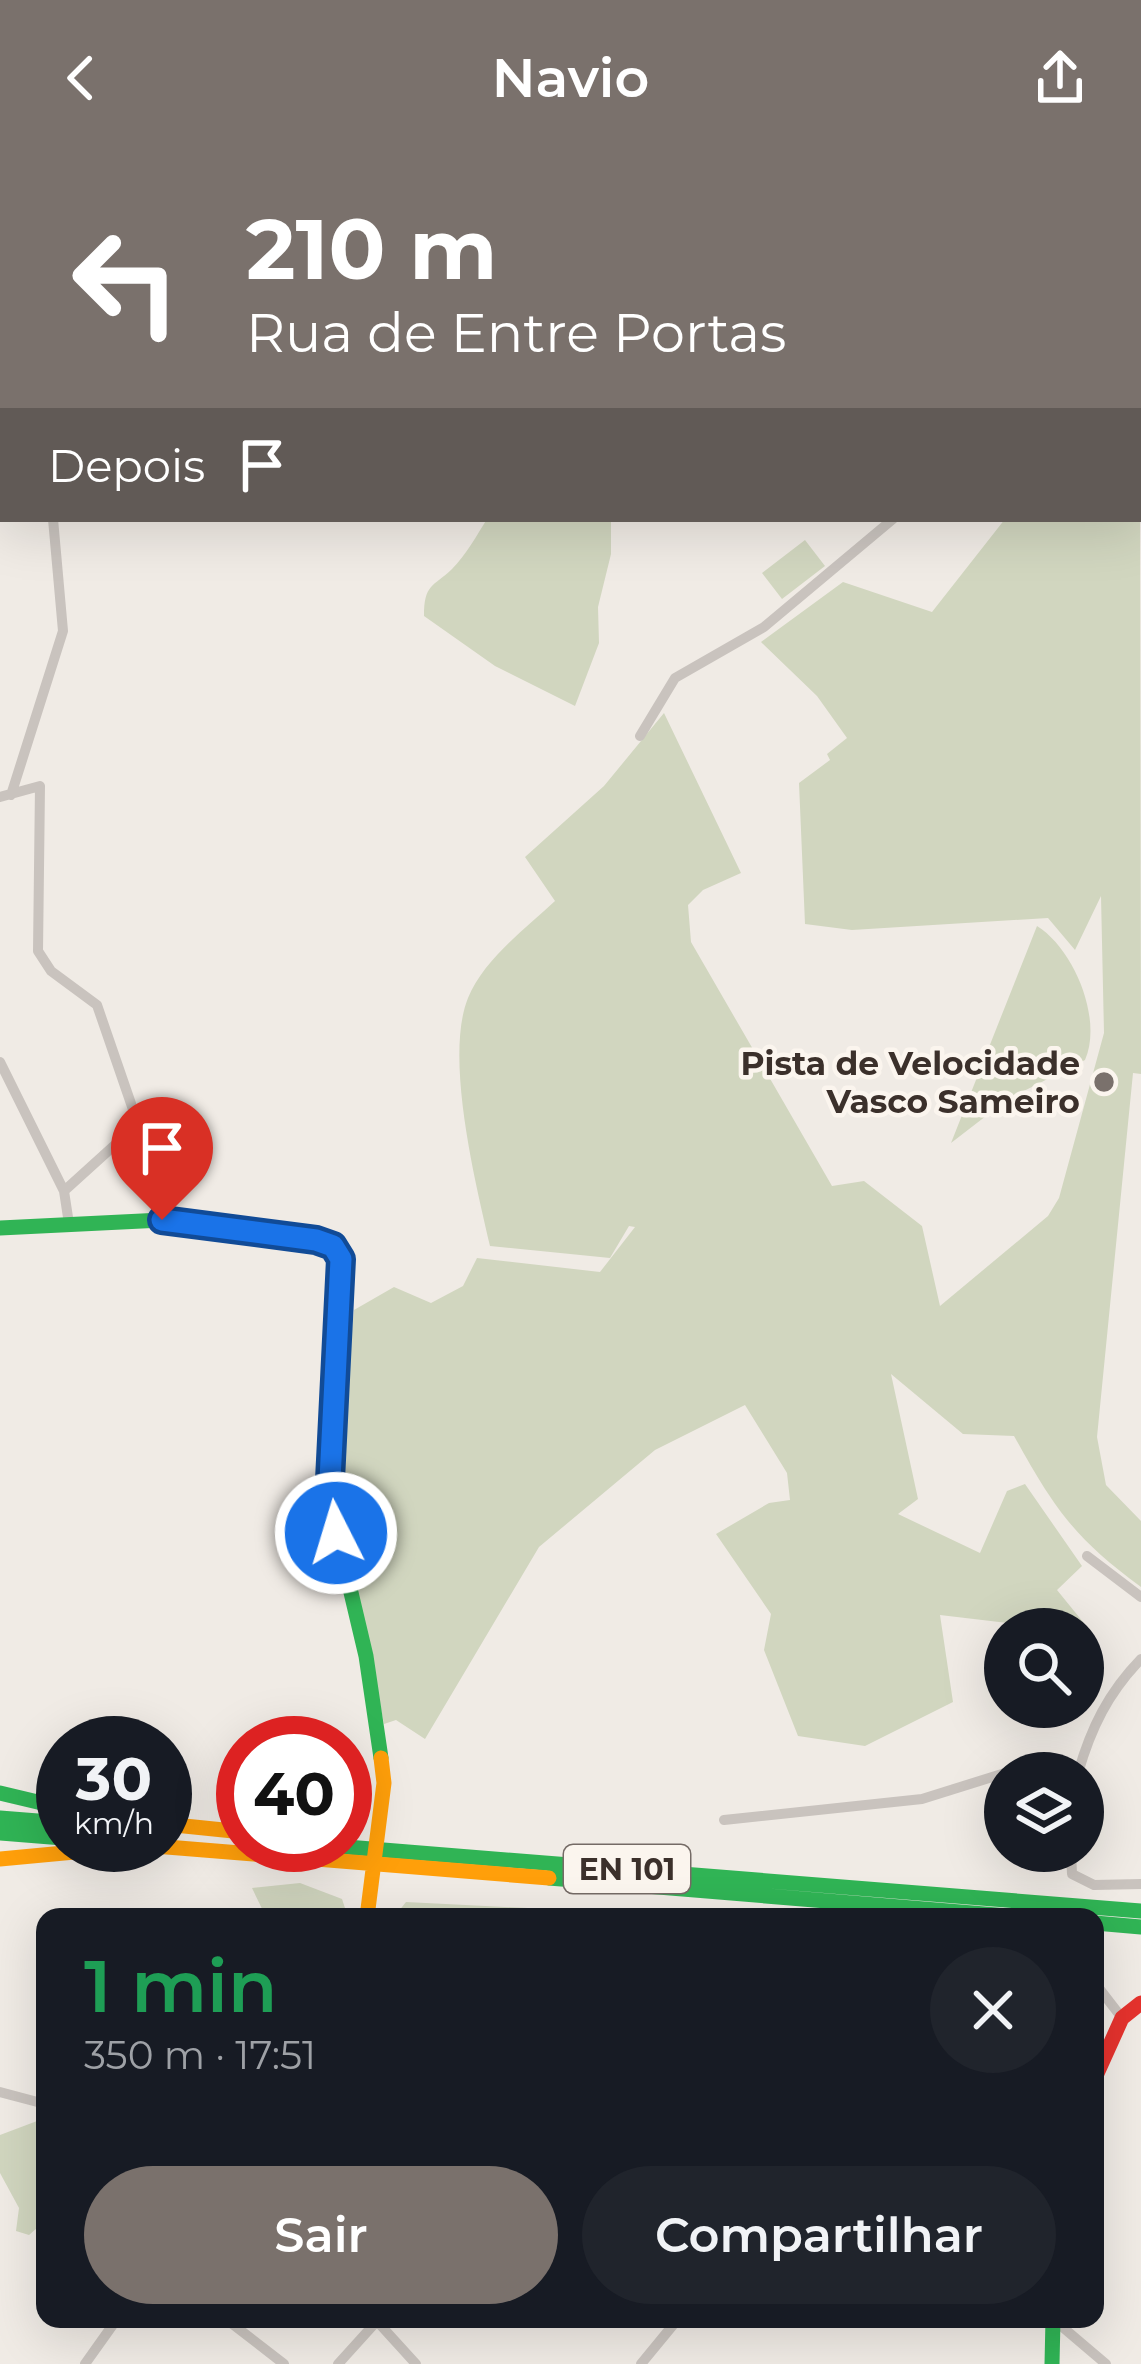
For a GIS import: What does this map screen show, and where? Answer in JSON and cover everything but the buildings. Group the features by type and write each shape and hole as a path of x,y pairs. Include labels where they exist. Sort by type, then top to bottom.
{"main road":[{"path":"0,1228 162,1220 262,1231 333,1246 341,1259 344,1287 331,1508 366,1656 383,1759 369,1908"},
{"path":"0,1793 36,1802"},
{"path":"0,1818 36,1821"},
{"path":"0,1833 36,1836"},
{"name":"EN 101","path":"372,1849 1104,1908"},
{"path":"0,1859 96,1850 216,1858"},
{"name":"EN 101","path":"372,1864 910,1908"},
{"name":"EN 101","path":"1104,1908 1141,1911"},
{"path":"1104,1924 1141,1928"},
{"path":"1104,2058 1122,2018 1141,2003"},
{"path":"1052,2364 1053,2328"}],"street":[{"path":"5,796 63,631 53,522"},
{"path":"640,736 675,678 764,627 889,522"},
{"path":"5,796 40,786 38,951 51,971 98,1005 138,1124 64,1191"},
{"path":"0,1062 64,1191 69,1224"},
{"path":"1087,1556 1141,1597"},
{"path":"1084,1752 1112,1690 1141,1660"},
{"path":"724,1820 922,1798 984,1780"},
{"path":"1072,1872 1079,1881 1141,1884"},
{"path":"1104,1995 1122,2018"},
{"path":"0,2092 36,2102"},
{"path":"85,2364 111,2328"},
{"path":"238,2328 284,2364"},
{"path":"338,2364 369,2328"},
{"path":"383,2328 416,2364"},
{"path":"641,2364 671,2328"},
{"path":"1064,2328 1106,2364"}],"green space":[{"path":"485,522 611,522 611,554 598,607 599,643 575,706 495,666 424,616 431,587 462,558"},
{"path":"1003,522 1140,522 1141,1074 1133,1073 1097,1437 1106,1485 1141,1521 1141,1587 1067,1520 1014,1436 963,1434 891,1374 918,1499 898,1514 980,1553 1007,1491 1025,1484 1082,1566 1057,1590 1072,1608 984,1608 984,1620 940,1615 953,1702 865,1746 798,1736 764,1650 771,1614 716,1534 769,1503 790,1500 787,1473 745,1405 655,1450 539,1547 425,1739 396,1720 384,1724 336,1486 354,1310 394,1287 431,1303 463,1286 477,1258 600,1272 635,1227 629,1226 610,1258 490,1246 465,1121 459,1053 461,1023 475,984 506,945 555,901 525,857 604,786 664,713 741,873 703,890 688,905 691,942 832,1186 864,1181 922,1226 940,1306 1048,1216 1059,1198 1104,1033 1101,896 1075,950 1048,918 852,930 805,924 799,783 830,760 827,754 847,738 817,696 761,642 843,582 932,612"},
{"path":"805,540 825,566 782,599 762,573"},
{"path":"1037,926 1063,951 1082,986 1090,1025 1085,1060 1008,1099 951,1143"},
{"path":"300,1883 342,1899 345,1908 262,1908 252,1888"},
{"path":"406,1902 527,1908 401,1908"},
{"path":"36,2121 36,2229 29,2235 16,2231 19,2208 0,2173 0,2135"}],"traffic: fast":[{"path":"0,1228 162,1220 333,1246 341,1259 331,1508 366,1656 381,1758"},
{"path":"0,1793 36,1802"},
{"path":"0,1818 36,1821"},
{"path":"0,1833 36,1836"},
{"path":"372,1849 1104,1908"},
{"path":"549,1878 911,1908"},
{"path":"1104,1908 1141,1911"},
{"path":"1104,1924 1141,1927"},
{"path":"1052,2364 1053,2328"}],"traffic: slow":[{"path":"368,1908 384,1783 381,1758"},
{"path":"192,1827 216,1829"},
{"path":"192,1849 549,1878"},
{"path":"0,1859 36,1856"}],"traffic: jam":[{"path":"1104,2058 1122,2018 1141,2003"}],"place":[{"name":"Pista de Velocidade Vasco Sameiro","path":"1104,1082"}],"route":[{"path":"162,1220 316,1240 333,1246 341,1259 344,1287 330,1480 336,1533"}]}
